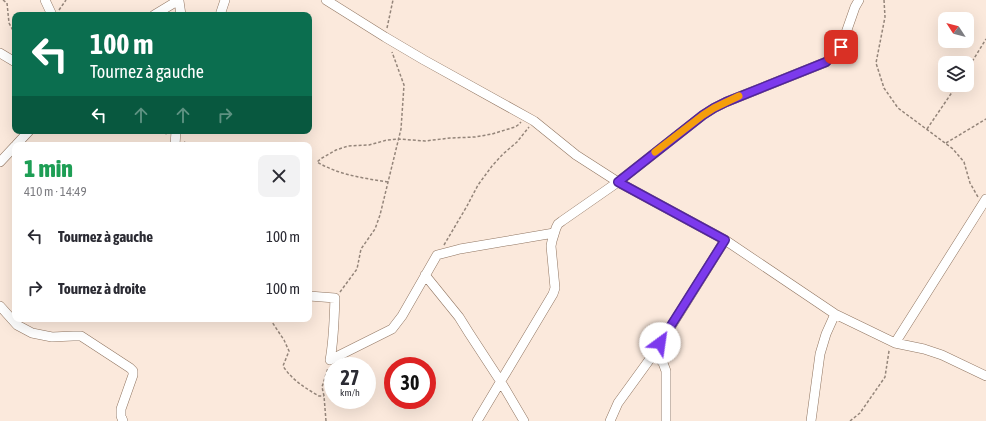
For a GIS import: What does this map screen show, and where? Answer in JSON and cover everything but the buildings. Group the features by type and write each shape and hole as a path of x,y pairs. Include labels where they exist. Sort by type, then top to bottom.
{"street":[{"path":"45,0 55,12"},
{"path":"159,12 179,0 181,12"},
{"path":"221,12 225,0"},
{"path":"326,0 424,60 530,118 576,155 618,182 725,240 835,314 895,343 942,355 986,376"},
{"path":"477,421 553,294 555,288 551,246 558,224 618,182 714,108 734,98 826,62 841,47 855,7 859,0"},
{"path":"0,53 12,60"},
{"path":"20,142 27,134"},
{"path":"0,162 12,150"},
{"path":"895,343 984,202"},
{"path":"336,357 392,329 402,316 437,255 460,249 554,233"},
{"path":"610,421 618,404 655,352 725,240"},
{"path":"426,275 458,317 501,382 524,421"},
{"path":"312,296 335,298 330,357"},
{"path":"0,306 12,319"},
{"path":"811,421 820,354 826,334 835,314"},
{"path":"14,322 32,333 52,337 81,336 130,368 133,371 133,375 121,409 123,421"},
{"path":"655,352 663,363 666,371 666,421"}],"path":[{"path":"3,0 7,3 9,23 12,28"},
{"path":"55,12 66,0"},
{"path":"385,37 393,0"},
{"path":"884,0 884,17 876,63 884,88 898,108 953,149 964,162 970,183 976,194 984,202"},
{"path":"974,59 986,39"},
{"path":"335,298 357,269 361,249 375,229 402,130 404,85 392,52"},
{"path":"928,129 952,92"},
{"path":"388,182 352,177 329,169 317,162 336,150 348,146 369,145 399,139 425,141 475,137 492,134 518,125 530,118"},
{"path":"437,255 478,185 492,166 517,142 530,118"},
{"path":"946,143 986,119"},
{"path":"272,322 284,340 289,351 283,366 288,374 318,396 324,396 322,387 324,380"},
{"path":"850,421 860,413 885,378 889,351 895,343"},
{"path":"325,409 326,421"}],"slow traffic":[{"path":"655,152 703,115 739,96"}],"route":[{"path":"660,343 725,240 618,182 714,108 734,98 826,62 841,47"}]}
